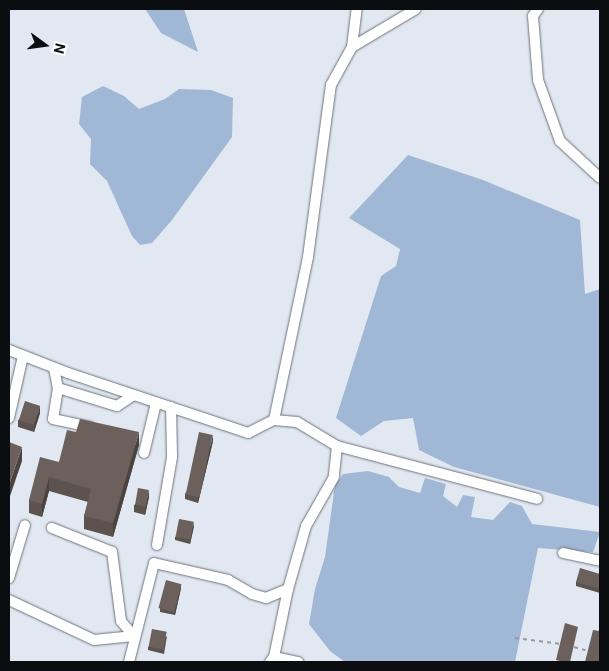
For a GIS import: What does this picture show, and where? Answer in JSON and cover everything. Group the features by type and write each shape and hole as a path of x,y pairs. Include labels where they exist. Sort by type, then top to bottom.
{"street":[{"path":"274,420 308,257 331,85 352,47 357,9"},
{"path":"352,47 416,9"},
{"path":"538,9 533,16 538,80 560,141 600,178"},
{"path":"9,350 54,368 248,433 274,420 297,422 337,446 537,499"},
{"path":"9,418 24,356"},
{"path":"54,368 58,388 53,419 99,429"},
{"path":"58,388 117,406 134,395"},
{"path":"144,453 156,402"},
{"path":"157,545 172,458 171,407"},
{"path":"298,662 272,659 288,589 306,526 334,477 337,446"},
{"path":"9,578 25,525"},
{"path":"52,528 112,552 121,621 134,636"},
{"path":"563,554 600,561"},
{"path":"130,662 134,636 154,562 228,580 252,594 266,598 288,589"},
{"path":"9,600 94,640 134,636"}],"path":[{"path":"514,638 564,645"},
{"path":"573,647 591,652"}],"shaded area":[{"path":"145,9 184,9 198,52 161,33"},
{"path":"103,86 124,96 139,109 165,99 179,89 211,90 233,98 232,137 172,220 152,243 140,245 132,236 107,181 90,164 91,139 79,124 82,97"},
{"path":"408,155 483,180 580,220 585,294 600,289 600,507 454,467 419,450 413,418 384,421 361,436 336,418 381,276 396,266 400,249 349,218"},
{"path":"368,471 389,477 399,487 420,493 425,478 446,484 443,496 457,507 463,495 475,497 471,517 493,520 510,502 522,506 532,524 600,532 593,552 538,548 515,662 345,662 330,651 309,624 315,589 325,557 335,485 343,474"}],"building":[{"path":"25,401 40,406 34,425 19,420"},
{"path":"80,419 139,432 113,523 84,516 91,489 49,477 42,504 29,500 40,457 59,462 67,430 76,432"},
{"path":"199,432 213,435 199,498 186,495"},
{"path":"9,442 22,447 9,485"},
{"path":"138,488 149,490 146,507 135,505"},
{"path":"179,519 194,522 190,540 176,537"},
{"path":"580,568 600,574 600,589 576,582"},
{"path":"166,580 181,584 174,612 158,608"},
{"path":"565,623 578,627 570,662 556,660"},
{"path":"152,629 167,632 163,650 149,647"},
{"path":"593,630 600,631 600,659 599,662 585,662"}]}
